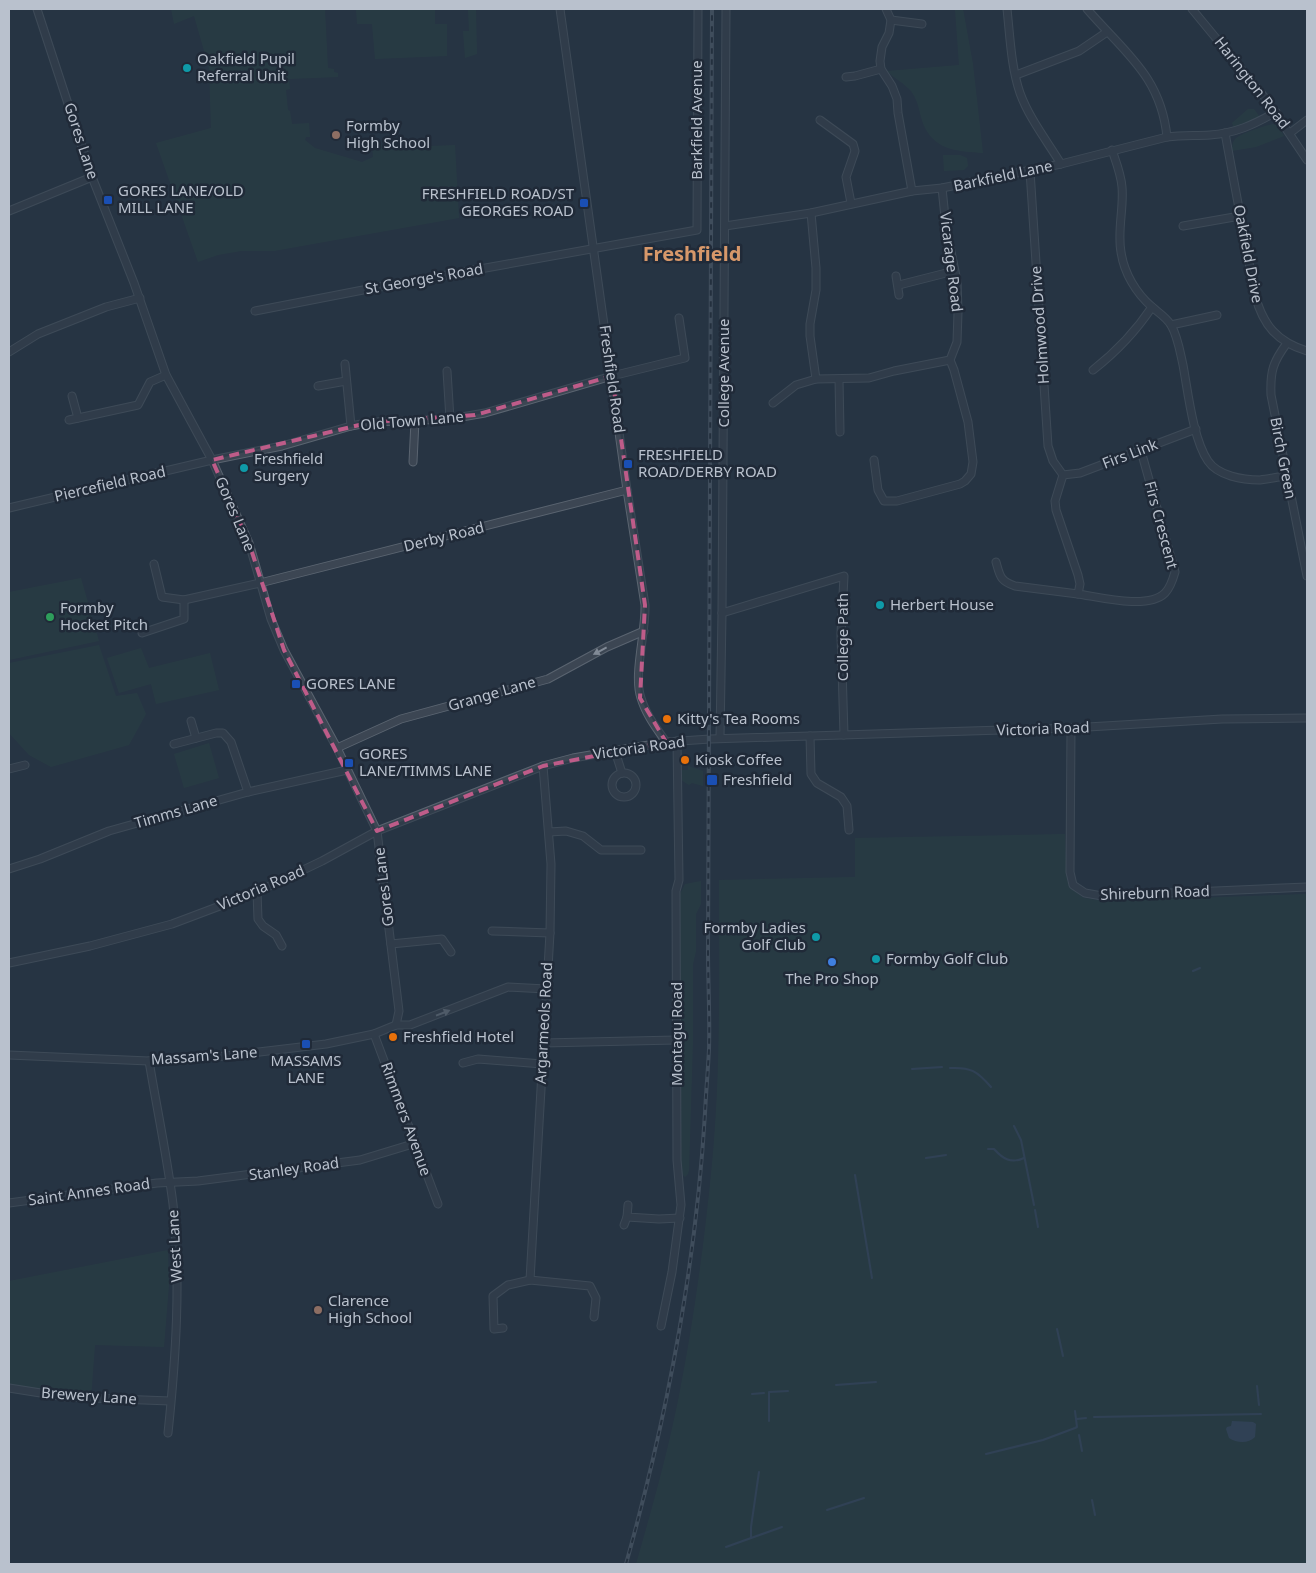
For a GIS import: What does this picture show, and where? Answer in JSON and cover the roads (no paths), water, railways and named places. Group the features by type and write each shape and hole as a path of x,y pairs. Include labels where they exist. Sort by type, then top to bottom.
{"street":[{"name":"Gores Lane","path":"37,9 92,177 140,298 166,375 212,460 249,542 271,619 284,650 337,748 377,831 399,1011 396,1025"},
{"name":"Freshfield Road","path":"560,9 627,490 645,605 646,623 640,654 640,698 649,718 666,742"},
{"name":"Barkfield Avenue","path":"594,249 696,230 698,9"},
{"name":"College Avenue","path":"720,738 726,9"},
{"path":"886,9 891,20 889,33 880,54 881,69 892,86 897,99 912,191"},
{"path":"1007,9 1016,75 1026,107 1061,164"},
{"path":"1087,9 1142,69 1152,84 1160,99 1166,119 1167,137"},
{"name":"Harington Road","path":"1192,9 1219,39 1276,112 1307,160"},
{"path":"891,20 922,24"},
{"path":"1016,75 1079,51 1107,32"},
{"path":"846,77 881,69"},
{"name":"Barkfield Lane","path":"725,226 811,213 851,203 883,199 912,191 942,188 1030,171 1167,137 1184,134 1208,136 1225,134 1246,128 1276,112"},
{"path":"820,120 852,144 855,151 846,177 851,203"},
{"path":"1290,133 1307,120"},
{"name":"Oakfield Drive","path":"1225,134 1255,295 1260,312 1275,334 1287,343 1307,351"},
{"path":"1112,150 1122,187 1120,250 1124,267 1130,280 1152,307 1162,314 1171,325 1179,346 1200,446 1208,462 1230,476 1259,480 1286,476"},
{"name":"Holmwood Drive","path":"1030,171 1048,446 1053,461 1063,475"},
{"path":"9,211 92,177"},
{"name":"Vicarage Road","path":"942,188 946,227 956,281 958,312 957,342 950,360"},
{"path":"811,213 816,290 810,324 810,336 816,379"},
{"path":"1183,226 1240,216"},
{"name":"St George's Road","path":"255,311 594,249"},
{"path":"899,285 954,271"},
{"path":"896,276 900,295"},
{"path":"9,352 38,334 106,308 140,298"},
{"path":"1093,370 1109,358 1140,325 1152,307"},
{"path":"1171,325 1217,315"},
{"name":"Old Town Lane","path":"212,460 282,446 372,422 450,420 485,413 612,376 685,358 679,318"},
{"name":"Birch Green","path":"1287,343 1274,360 1270,374 1271,395 1307,576"},
{"path":"773,403 796,386 816,379 869,378 894,370 950,360 956,376 969,429 973,468 968,479 948,488 897,501 884,502 878,490 874,460"},
{"path":"344,364 352,426"},
{"path":"447,371 450,420"},
{"path":"69,420 138,404 150,382 166,375"},
{"path":"839,379 840,432"},
{"path":"318,386 346,381"},
{"path":"72,396 78,418"},
{"path":"413,462 415,421"},
{"name":"Firs Link","path":"1063,475 1080,473 1196,429"},
{"name":"Firs Crescent","path":"996,562 1000,577 1006,583 1015,586 1113,599 1151,601 1164,594 1172,583 1175,572 1141,451"},
{"name":"Piercefield Road","path":"9,508 212,460"},
{"path":"1063,475 1055,501 1056,510 1078,575 1080,584 1078,594"},
{"name":"Derby Road","path":"184,600 260,583 627,490"},
{"path":"142,633 184,619 184,600 162,597 154,564"},
{"name":"College Path","path":"722,613 844,576 841,634 844,735"},
{"name":"Grange Lane","path":"337,748 401,720 548,678 607,647 644,631"},
{"name":"Victoria Road","path":"9,963 90,946 170,924 257,892 322,861 377,831 543,766 573,758 666,742 720,738 1071,728 1222,719 1307,718"},
{"path":"191,721 196,738"},
{"name":"Shireburn Road","path":"1071,728 1070,872 1073,885 1085,893 1097,896 1307,887"},
{"path":"174,744 216,733 223,733 228,736 248,792"},
{"path":"810,736 812,774 817,783 841,796 847,806 849,830"},
{"name":"Montagu Road","path":"661,1326 681,1205 677,1160 676,891 679,880 677,741"},
{"path":"615,751 622,773"},
{"path":"9,769 25,765"},
{"name":"Argarmeols Road","path":"530,1280 550,933 551,864 543,766"},
{"name":"Timms Lane","path":"9,869 40,859 109,831 248,792 347,770"},
{"path":"549,832 566,831 583,836 601,850 641,850"},
{"path":"257,892 258,919 263,926 276,935 282,946"},
{"path":"492,931 550,933"},
{"path":"391,944 442,939 451,952"},
{"name":"Massam's Lane","path":"9,1055 149,1061 226,1056 317,1045 374,1034 396,1025 410,1025 508,987 546,989"},
{"name":"Rimmers Avenue","path":"374,1034 438,1204"},
{"path":"543,1043 676,1040"},
{"path":"463,1063 478,1059 542,1064"},
{"name":"West Lane","path":"149,1061 169,1182 176,1248 177,1311 168,1433"},
{"name":"Stanley Road","path":"169,1182 198,1181 360,1160 416,1143"},
{"name":"Saint Annes Road","path":"9,1203 157,1182 169,1182"},
{"path":"624,1225 628,1217 628,1205"},
{"path":"628,1217 680,1218"},
{"path":"502,1328 494,1329 493,1296 508,1284 530,1280 590,1286 596,1298 594,1317"},
{"name":"Brewery Lane","path":"9,1388 66,1397 170,1401"}],"water":[{"path":"1232,1421 1253,1422 1256,1424 1255,1437 1249,1441 1242,1442 1229,1438 1226,1429 1231,1426"}],"waterway":[{"path":"1193,971 1200,968"},
{"path":"912,1069 942,1067"},
{"path":"950,1068 969,1069 982,1077 991,1087"},
{"path":"1014,1126 1021,1140 1034,1205"},
{"path":"988,1149 994,1149 1007,1160 1015,1161 1024,1158"},
{"path":"926,1158 946,1155"},
{"path":"855,1175 872,1278"},
{"path":"1035,1210 1038,1227"},
{"path":"1057,1329 1063,1356"},
{"path":"836,1385 876,1382"},
{"path":"1257,1386 1259,1405"},
{"path":"769,1421 769,1392 788,1391"},
{"path":"752,1394 764,1393"},
{"path":"986,1454 1043,1440 1075,1428 1077,1427 1075,1411"},
{"path":"1094,1417 1261,1414"},
{"path":"1077,1419 1086,1418"},
{"path":"1079,1435 1082,1451"},
{"path":"751,1538 759,1472"},
{"path":"827,1510 864,1498"},
{"path":"1092,1500 1095,1515"},
{"path":"726,1547 782,1527"}],"railway":[{"path":"626,1564 641,1509 678,1341 695,1227 709,1057 712,9"}],"place":[{"name":"Oakfield Pupil Referral Unit","path":"187,68"},
{"name":"Formby High School","path":"336,135"},
{"name":"GORES LANE/OLD MILL LANE","path":"108,200"},
{"name":"FRESHFIELD ROAD/ST GEORGES ROAD","path":"584,203"},
{"name":"FRESHFIELD ROAD/DERBY ROAD","path":"628,464"},
{"name":"Freshfield Surgery","path":"244,468"},
{"name":"Herbert House","path":"880,605"},
{"name":"Formby Hocket Pitch","path":"50,617"},
{"name":"GORES LANE","path":"296,684"},
{"name":"Kitty's Tea Rooms","path":"667,719"},
{"name":"Kiosk Coffee","path":"685,760"},
{"name":"GORES LANE/TIMMS LANE","path":"349,763"},
{"name":"Freshfield","path":"712,780"},
{"name":"Formby Ladies Golf Club","path":"816,937"},
{"name":"Formby Golf Club","path":"876,959"},
{"name":"The Pro Shop","path":"832,962"},
{"name":"Freshfield Hotel","path":"393,1037"},
{"name":"MASSAMS LANE","path":"306,1044"},
{"name":"Clarence High School","path":"318,1310"}],"district":[{"name":"Freshfield","path":"692,254"}]}
